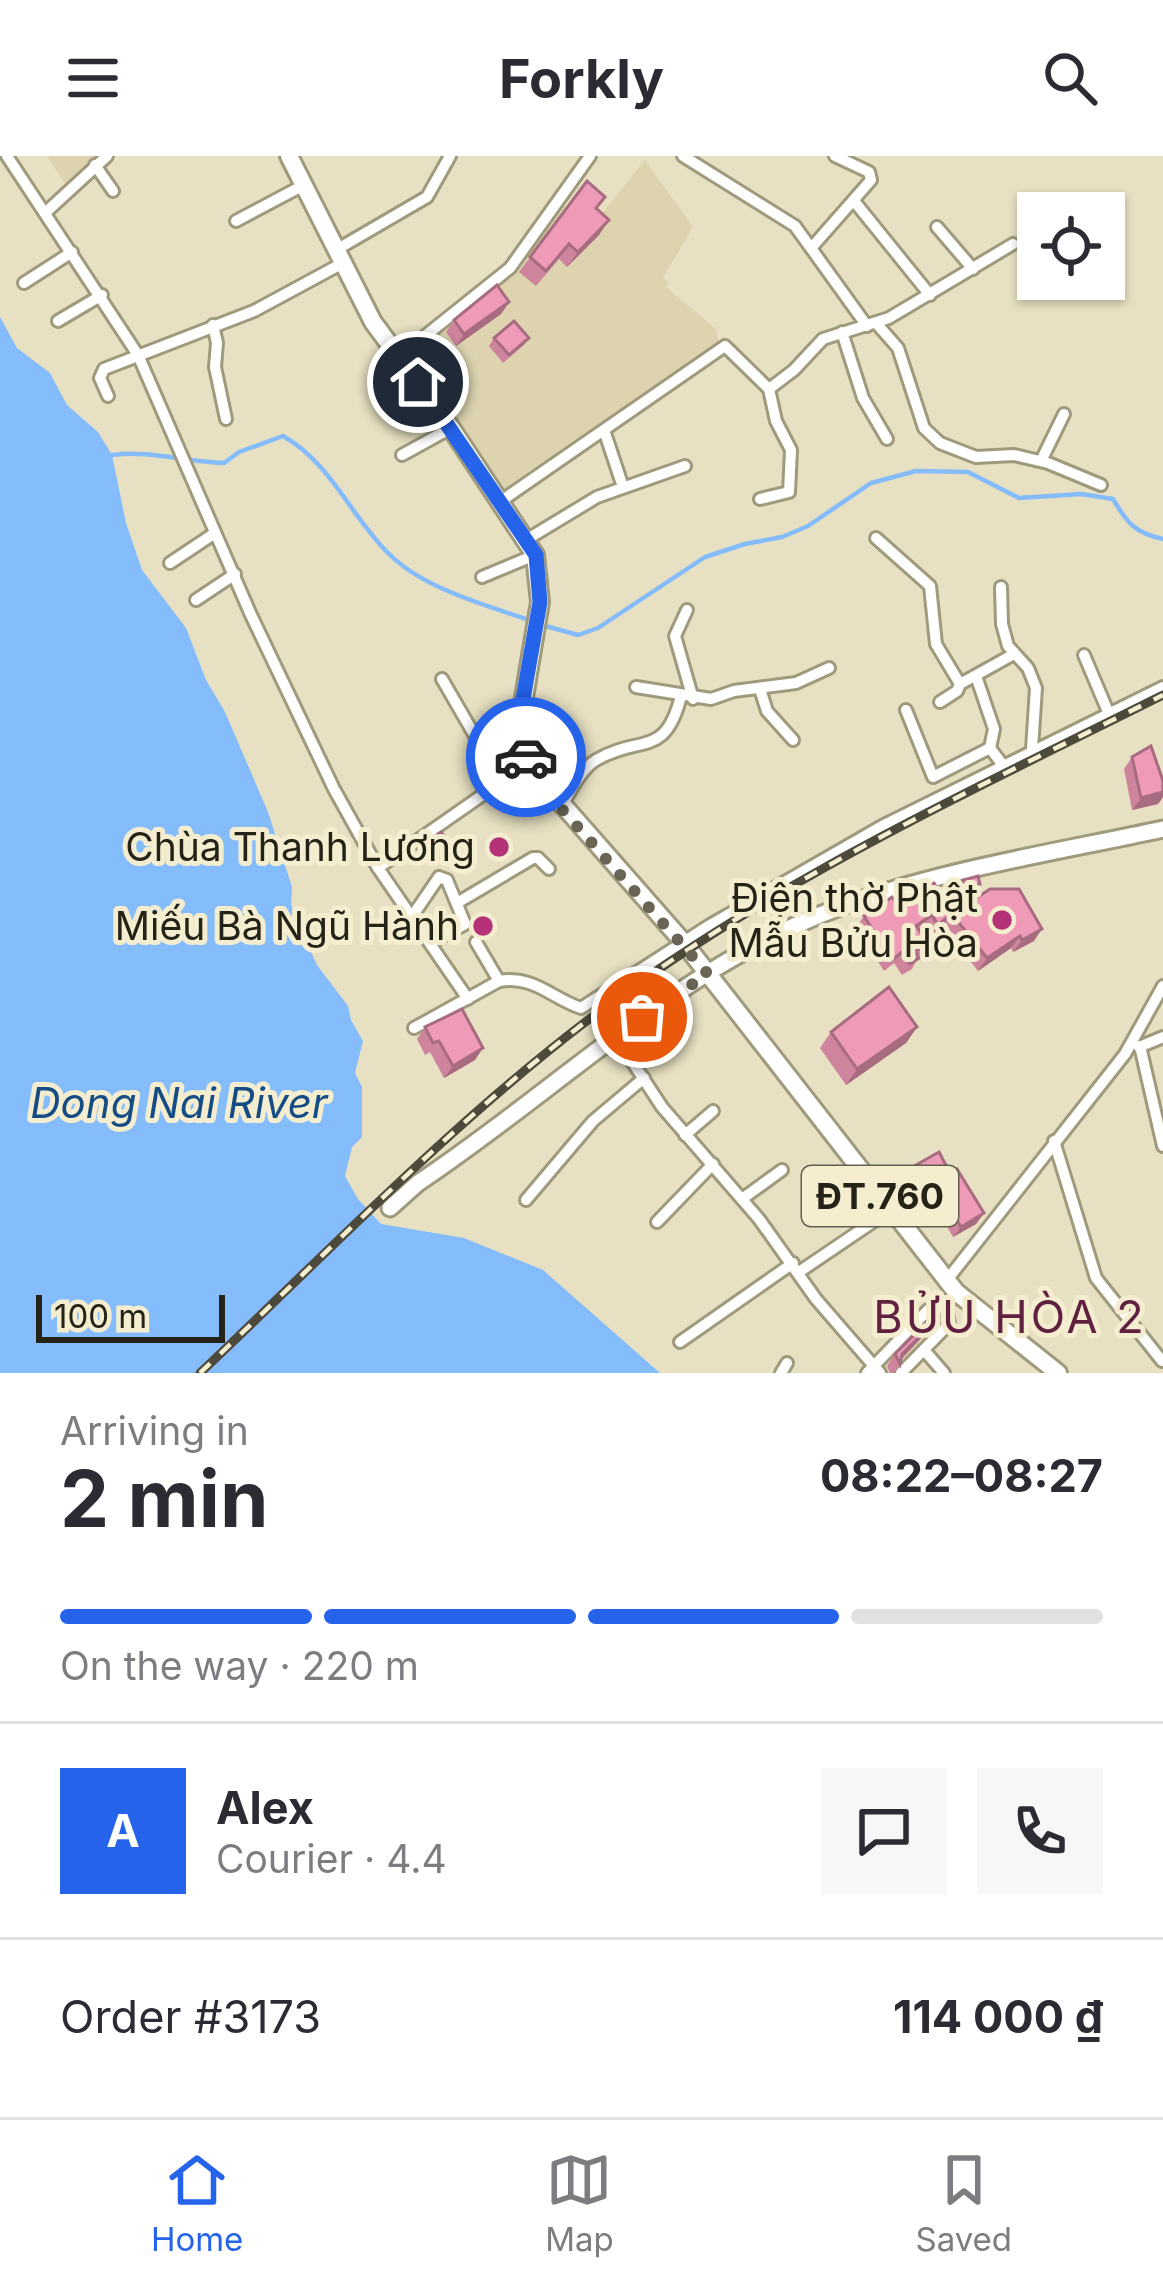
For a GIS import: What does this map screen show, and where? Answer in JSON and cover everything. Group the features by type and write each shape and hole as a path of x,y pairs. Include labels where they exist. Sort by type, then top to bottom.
{"main road":[{"path":"289,156 374,322 531,548 540,602 521,727 527,764"},
{"name":"ĐT.760","path":"527,764 708,974 892,1210 950,1293 1058,1373"},
{"path":"393,1211 448,1162 614,1034 779,934 840,908 958,875 1163,829"}],"street":[{"path":"8,156 138,355 306,733 378,868 468,1000"},
{"path":"45,213 107,156"},
{"path":"400,356 510,268 590,156"},
{"path":"682,156 778,214 813,246 872,325 898,348 924,428 940,443 976,458 1014,455 1041,461 1101,485"},
{"path":"813,246 871,176 835,156"},
{"path":"108,396 100,372 293,292 427,196 445,159"},
{"path":"95,165 113,191"},
{"path":"236,221 302,186"},
{"path":"854,201 930,295"},
{"path":"937,226 973,269"},
{"path":"769,389 823,339 872,325 1013,244"},
{"path":"24,283 72,253"},
{"path":"58,321 102,296"},
{"path":"213,325 215,367 226,419"},
{"path":"842,332 863,398 887,439"},
{"path":"500,501 722,346 769,389 776,421 790,450 790,490 760,500"},
{"path":"1041,461 1064,414"},
{"path":"402,455 451,428"},
{"path":"604,430 623,488"},
{"path":"482,577 531,548 597,497 685,466"},
{"path":"170,562 215,533"},
{"path":"876,538 928,581 938,651 960,684"},
{"path":"196,600 235,574"},
{"path":"1001,587 1001,624 1014,654 1034,677 1032,749"},
{"path":"560,807 592,762 666,734 674,723 687,697 675,636 687,610"},
{"path":"940,702 957,692 960,684 1014,654"},
{"path":"1084,655 1109,714"},
{"path":"636,688 711,699 734,691 796,683 829,668"},
{"path":"976,676 994,730 990,748 1002,764"},
{"path":"442,679 460,715 507,778"},
{"path":"414,1028 499,981 531,981 581,1008 810,866 1002,764 1163,687"},
{"path":"760,689 767,711 793,740"},
{"path":"906,710 933,777 990,748"},
{"path":"378,868 527,764"},
{"path":"457,903 533,858 549,869"},
{"path":"411,918 439,878 447,880 464,927 432,942"},
{"path":"476,942 499,981"},
{"path":"614,1034 686,1136 742,1199 873,1371 928,1310 950,1293 1054,1141 1125,1054 1163,986"},
{"path":"1125,1054 1163,1037"},
{"path":"1140,1046 1163,1146"},
{"path":"526,1200 592,1121 644,1078"},
{"path":"686,1136 713,1111"},
{"path":"1054,1141 1096,1278 1162,1361"},
{"path":"658,1222 713,1165"},
{"path":"742,1199 782,1170"},
{"path":"680,1342 892,1210"},
{"path":"902,1373 950,1324 950,1293"},
{"path":"924,1350 944,1373"}],"shaded area":[{"path":"47,156 99,156 66,185"},
{"path":"645,160 693,227 663,278 669,282 666,287 716,329 719,343 504,493 408,355 512,271 562,203 591,227"},
{"path":"934,1311 943,1311 946,1322 895,1373 886,1373 880,1366"}],"water":[{"name":"Dong Nai River","path":"0,317 17,348 50,373 67,405 98,432 112,455 126,523 142,570 186,628 268,812 292,887 297,922 317,965 348,1006 363,1041 355,1073 362,1087 362,1137 352,1147 345,1176 358,1199 381,1224 464,1238 543,1270 660,1373 0,1373"}],"building":[{"path":"587,181 605,197 596,208 609,220 578,252 569,244 546,271 530,257"},
{"path":"497,285 509,302 464,334 454,320"},
{"path":"514,321 529,338 509,355 494,338"},
{"path":"1151,746 1163,792 1141,798 1132,757"},
{"path":"441,832 452,846 437,858 425,843"},
{"path":"978,876 980,884 964,887 963,880"},
{"path":"934,883 953,913 938,925 932,915 916,926 928,943 915,951 919,958 910,964 902,952 892,960 864,916 892,897 900,896 904,902"},
{"name":"Điện thờ Phật Mẫu Bửu Hòa","path":"990,889 1019,889 1042,929 1022,940 1020,936 987,958 952,914"},
{"path":"889,987 917,1027 857,1069 831,1032"},
{"path":"462,1009 483,1048 453,1066 425,1027"},
{"path":"939,1152 950,1173 957,1169 984,1213 961,1227 934,1181 927,1185 916,1165"},
{"path":"931,1318 935,1321 902,1354 900,1364 895,1354"}],"waterway":[{"path":"112,455 224,463 239,452 283,436 328,475 376,539 403,566 456,595 532,621"},
{"path":"542,625 578,635 598,628 705,557 782,537 808,526 871,483 916,471 968,472 1019,498 1081,494 1113,499 1133,526 1163,539"}],"railway":[{"path":"200,1373 484,1105 652,974 721,928 866,845 1163,695"}],"way so far":[{"path":"526,757 560,807 708,974 642,1017"}],"place":[{"name":"Chùa Thanh Lương","path":"499,847"},
{"name":"Điện thờ Phật Mẫu Bửu Hòa","path":"1002,920"},
{"name":"Miếu Bà Ngũ Hành","path":"483,926"}],"district":[{"name":"BỬU HÒA 2","path":"1010,1317"}],"route":[{"path":"418,382 536,555 540,602 522,705 526,757"}]}
